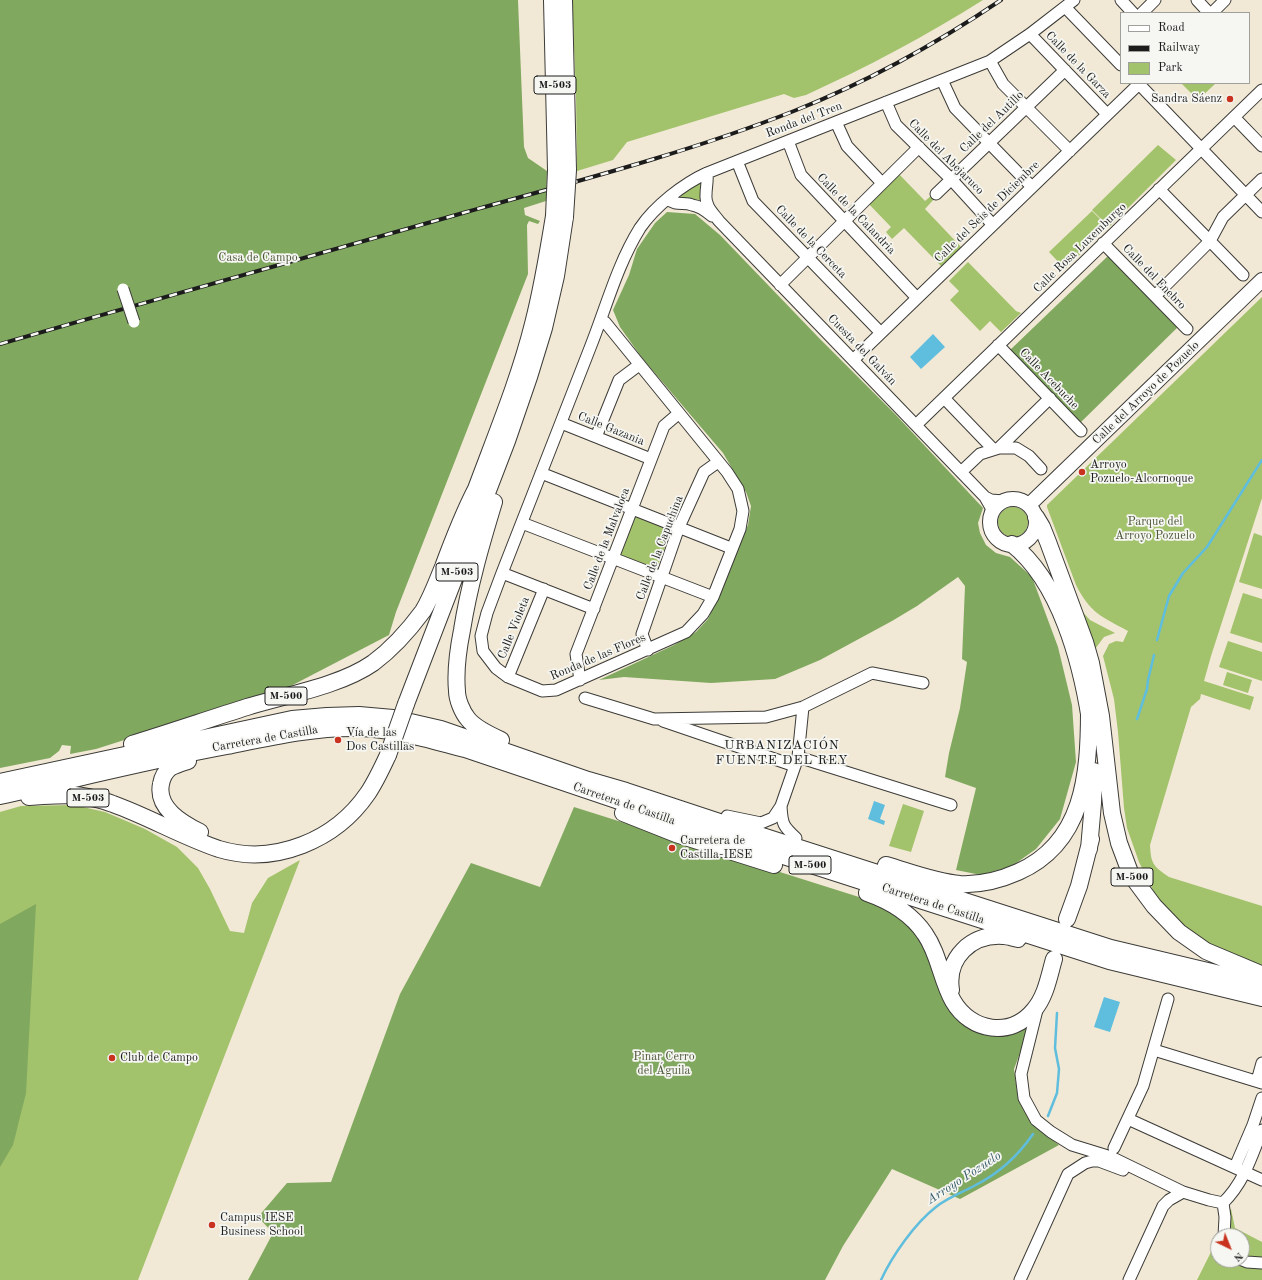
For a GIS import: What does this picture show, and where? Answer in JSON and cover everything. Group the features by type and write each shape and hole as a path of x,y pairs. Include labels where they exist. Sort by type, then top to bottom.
{"highway":[{"name":"M-503","path":"552,0 562,170"},
{"name":"M-503","path":"401,703 507,440 544,328 556,276 560,216 564,0"},
{"name":"M-503","path":"0,802 29,797 76,795 113,803 202,843 220,849 237,853 257,854 275,853 294,849 310,842 333,829 352,811 368,793 378,777 383,753 518,374 533,325 560,216"},
{"path":"507,440 503,470 473,574 458,652 456,692 468,719 481,730 496,738 626,791"},
{"name":"M-500","path":"0,782 28,771 102,753 248,707 313,689 342,678 373,663 404,635 423,609 435,587 467,506 476,489"},
{"path":"1032,511 1042,527 1048,542 1085,642 1091,663 1095,714 1093,803 1089,849 1079,886 1067,919"},
{"path":"1012,544 1032,564 1054,600 1076,655 1083,681 1095,714"},
{"name":"M-500","path":"677,807 703,810 727,816 936,879 959,884 988,882 1007,877 1029,867 1054,848 1067,831 1080,803 1095,714"},
{"name":"M-500","path":"1095,714 1112,813 1119,843 1131,875 1154,906 1179,932 1206,950 1262,978"},
{"name":"Carretera de Castilla","path":"0,782 292,719 359,715 393,718 442,729 588,780 677,807 758,835 1111,948 1262,978"},
{"name":"Carretera de Castilla","path":"0,796 202,751 297,732 334,728 360,728 388,731 420,737 465,749 749,846 1109,961 1262,998"},
{"name":"M-500","path":"297,732 270,744 187,761 169,769 162,778 160,789 163,802 172,815 187,826 222,840 238,844 257,846 290,841 307,836 327,823 346,806 383,753"},
{"name":"M-500","path":"512,766 664,830 714,847 865,892 897,906 926,934 952,1000 963,1014 975,1023 982,1026 999,1028 1014,1024 1023,1020 1035,1009 1043,994 1054,959"},
{"name":"M-500","path":"857,856 944,886 1112,939 1262,978"},
{"name":"M-500","path":"952,1000 950,979 951,971 960,954 969,944 979,939 1004,936 1064,954 1109,961"},
{"name":"M-500","path":"1142,969 1205,991 1262,1007"}],"main road":[{"name":"Calle del Arroyo de Pozuelo","path":"1032,511 1262,280"},
{"path":"1010,499 1017,499 1024,501 1032,511 1036,525 1030,537 1019,544 1005,543 994,535 990,524 990,517 998,506 1010,499"}],"street":[{"name":"Ronda del Tren","path":"601,321 626,252 646,221 688,182 707,173 990,61 1030,34 1074,0"},
{"path":"1121,0 1132,12"},
{"path":"1143,12 1155,0"},
{"path":"1197,0 1210,12"},
{"path":"1212,12 1225,0"},
{"path":"1065,8 1120,64"},
{"name":"Calle de la Garza","path":"1030,34 1108,114"},
{"path":"990,61 1003,84 1070,151"},
{"name":"Calle del Autillo","path":"936,194 1065,70"},
{"path":"942,80 955,108 1032,187"},
{"name":"Calle del Seis de Diciembre","path":"853,360 1138,84"},
{"path":"1140,84 1262,212"},
{"name":"Calle Rosa Luxemburgo","path":"916,425 1262,90"},
{"name":"Calle del Abejaruco","path":"886,102 896,125 951,179 994,225"},
{"path":"1234,117 1262,146"},
{"path":"836,122 847,146 882,183"},
{"name":"Calle de la Calandria","path":"788,141 800,175 917,298"},
{"path":"780,284 918,147"},
{"name":"Calle de la Cerceta","path":"737,161 753,201 881,333"},
{"name":"Cuesta del Galván","path":"707,173 708,183 706,199 710,210 719,221 985,497 998,506"},
{"path":"1155,296 1210,241 1223,216 1262,179"},
{"path":"1159,189 1243,275"},
{"name":"Cuesta del Galván","path":"668,199 675,204 698,206 719,221"},
{"name":"Calle del Enebro","path":"1103,244 1187,329"},
{"path":"122,285 134,322"},
{"name":"Ronda de las Flores","path":"601,321 605,322 639,365 718,462 738,489 743,511 740,529 731,548 713,597 703,614 686,632 556,690 542,691 508,677 496,668 484,651 481,636 502,573 601,321"},
{"name":"Calle Acebuche","path":"998,345 1080,431"},
{"path":"596,437 619,380 639,365"},
{"path":"944,398 996,448"},
{"path":"996,448 1050,398"},
{"name":"Calle de la Malvaloca","path":"580,680 576,654 664,426 678,414"},
{"name":"Calle Gazania","path":"561,423 651,459"},
{"path":"961,472 980,454 996,448 1016,448 1029,456 1041,470"},
{"name":"Calle de la Capuchina","path":"648,650 642,634 679,527 704,472 718,462"},
{"path":"541,473 731,548"},
{"path":"522,523 713,597"},
{"path":"502,573 594,608"},
{"name":"Calle Violeta","path":"508,677 544,590"},
{"path":"654,719 766,717 803,707 872,673 923,683"},
{"path":"585,698 796,761 951,805"},
{"path":"727,816 761,823 772,818 781,806 796,761 803,707"},
{"path":"781,806 782,820 786,828 796,838"},
{"path":"1114,1148 1143,1086 1168,999"},
{"path":"1039,1003 1021,1074 1024,1098 1036,1120 1050,1132 1072,1145 1111,1157 1180,1193"},
{"path":"1154,1050 1259,1082 1262,1063"},
{"path":"1235,1167 1262,1098"},
{"path":"1128,1119 1262,1180"},
{"path":"1223,1203 1234,1193 1246,1172 1262,1130"},
{"path":"1020,1280 1068,1174 1085,1162 1099,1161 1180,1193 1223,1203"},
{"path":"1129,1280 1162,1206 1180,1193"},
{"path":"1223,1203 1225,1217 1224,1228"},
{"path":"1250,1262 1262,1263"}],"green space":[{"name":"Casa de Campo","path":"0,0 518,0 524,147 528,158 547,171 546,201 524,208 525,215 540,221 538,224 529,221 527,225 528,274 396,612 389,635 285,689 96,749 70,754 71,746 62,745 59,751 50,758 0,768"},
{"path":"572,0 983,0 896,50 806,95 794,98 784,94 627,142 613,160 577,171 576,94"},
{"path":"1182,84 1215,84 1198,100"},
{"path":"1158,145 1176,160 1109,227 1092,210"},
{"path":"897,172 925,201 932,195 935,198 925,209 962,248 942,267 904,228 892,239 886,232 891,227 866,201"},
{"path":"700,183 702,184 700,200 680,197 684,193"},
{"path":"1092,211 1108,227 1065,269 1049,252"},
{"path":"667,212 695,214 720,235 819,338 896,415 983,508 978,523 980,533 986,545 996,553 1010,557 1032,577 1058,647 1072,705 1076,762 1060,819 1036,849 1012,866 981,875 956,870 976,788 945,777 960,708 967,662 962,659 965,586 958,577 917,606 892,621 820,660 775,679 711,683 624,677 599,680 674,645 696,632 708,619 748,525 751,506 746,492 723,453 642,358 620,327 613,310 629,275 637,249 655,223"},
{"path":"1109,255 1179,326 1080,423 1009,351"},
{"path":"968,262 1016,311 1021,313 1001,332 990,321 980,331 950,300 959,291 949,281"},
{"name":"Parque del Arroyo Pozuelo","path":"1262,297 1262,498 1204,681 1229,689 1225,702 1201,694 1200,699 1191,707 1150,845 1152,861 1159,870 1169,877 1262,906 1262,967 1200,941 1160,904 1139,862 1127,828 1114,699 1103,656 1109,644 1116,641 1123,642 1128,631 1098,613 1081,595 1047,505"},
{"path":"1013,507 1024,511 1028,522 1024,533 1013,537 1002,533 998,522 1002,511"},
{"path":"634,514 672,529 656,570 617,555"},
{"path":"1254,533 1262,536 1262,589 1239,582"},
{"path":"1243,593 1262,599 1262,643 1230,633"},
{"path":"1079,608 1090,620 1115,633 1104,637 1095,649"},
{"path":"1228,641 1262,652 1262,681 1219,667"},
{"path":"1227,672 1252,680 1248,693 1223,685"},
{"path":"1229,689 1254,697 1250,710 1225,702"},
{"path":"903,804 924,811 911,852 889,846"},
{"name":"Club de Campo","path":"74,805 105,812 145,829 177,847 198,868 230,931 244,933 252,903 268,878 300,860 138,1280 0,1280 0,812 21,806"},
{"name":"Pinar Cerro del Águila","path":"574,807 859,897 895,910 926,944 955,1014 980,1033 996,1036 1030,1024 1014,1069 1018,1099 1034,1126 1059,1145 960,1199 892,1169 843,1246 825,1280 248,1280 273,1233 258,1217 287,1183 331,1182 400,994 471,863 540,887"},
{"path":"36,904 26,1093 13,1145 0,1167 0,924"},
{"path":"1231,1209 1235,1228 1219,1228 1220,1211"},
{"path":"1250,1236 1262,1242 1262,1280 1197,1280 1210,1254 1210,1268 1250,1268"}],"water":[{"path":"933,334 945,347 921,369 910,357"},
{"path":"874,801 885,805 880,819 885,821 884,825 868,819"},
{"path":"1104,997 1120,1002 1110,1032 1094,1027"}],"waterway":[{"name":"Arroyo Pozuelo","path":"1157,640 1169,596 1183,573 1207,547 1262,460"},
{"name":"Arroyo Pozuelo","path":"1137,719 1147,689 1154,655"},
{"name":"Arroyo Pozuelo","path":"1048,1116 1057,1093 1059,1069 1055,1048 1057,1013"},
{"name":"Arroyo Pozuelo","path":"881,1280 891,1261 905,1240 928,1214 945,1201 983,1181 1007,1164 1021,1150 1033,1134"}],"railway":[{"path":"0,344 672,154 754,126 821,100 874,75 952,32 1001,0"}],"place":[{"name":"Sandra Sáenz","path":"1230,99"},
{"name":"Arroyo Pozuelo-Alcornoque","path":"1082,472"},
{"name":"Vía de las Dos Castillas","path":"338,740"},
{"name":"Carretera de Castilla-IESE","path":"672,848"},
{"name":"Club de Campo","path":"112,1058"},
{"name":"Campus IESE Business School","path":"212,1225"}],"district":[{"name":"URBANIZACIÓN FUENTE DEL REY","path":"782,754"}]}
